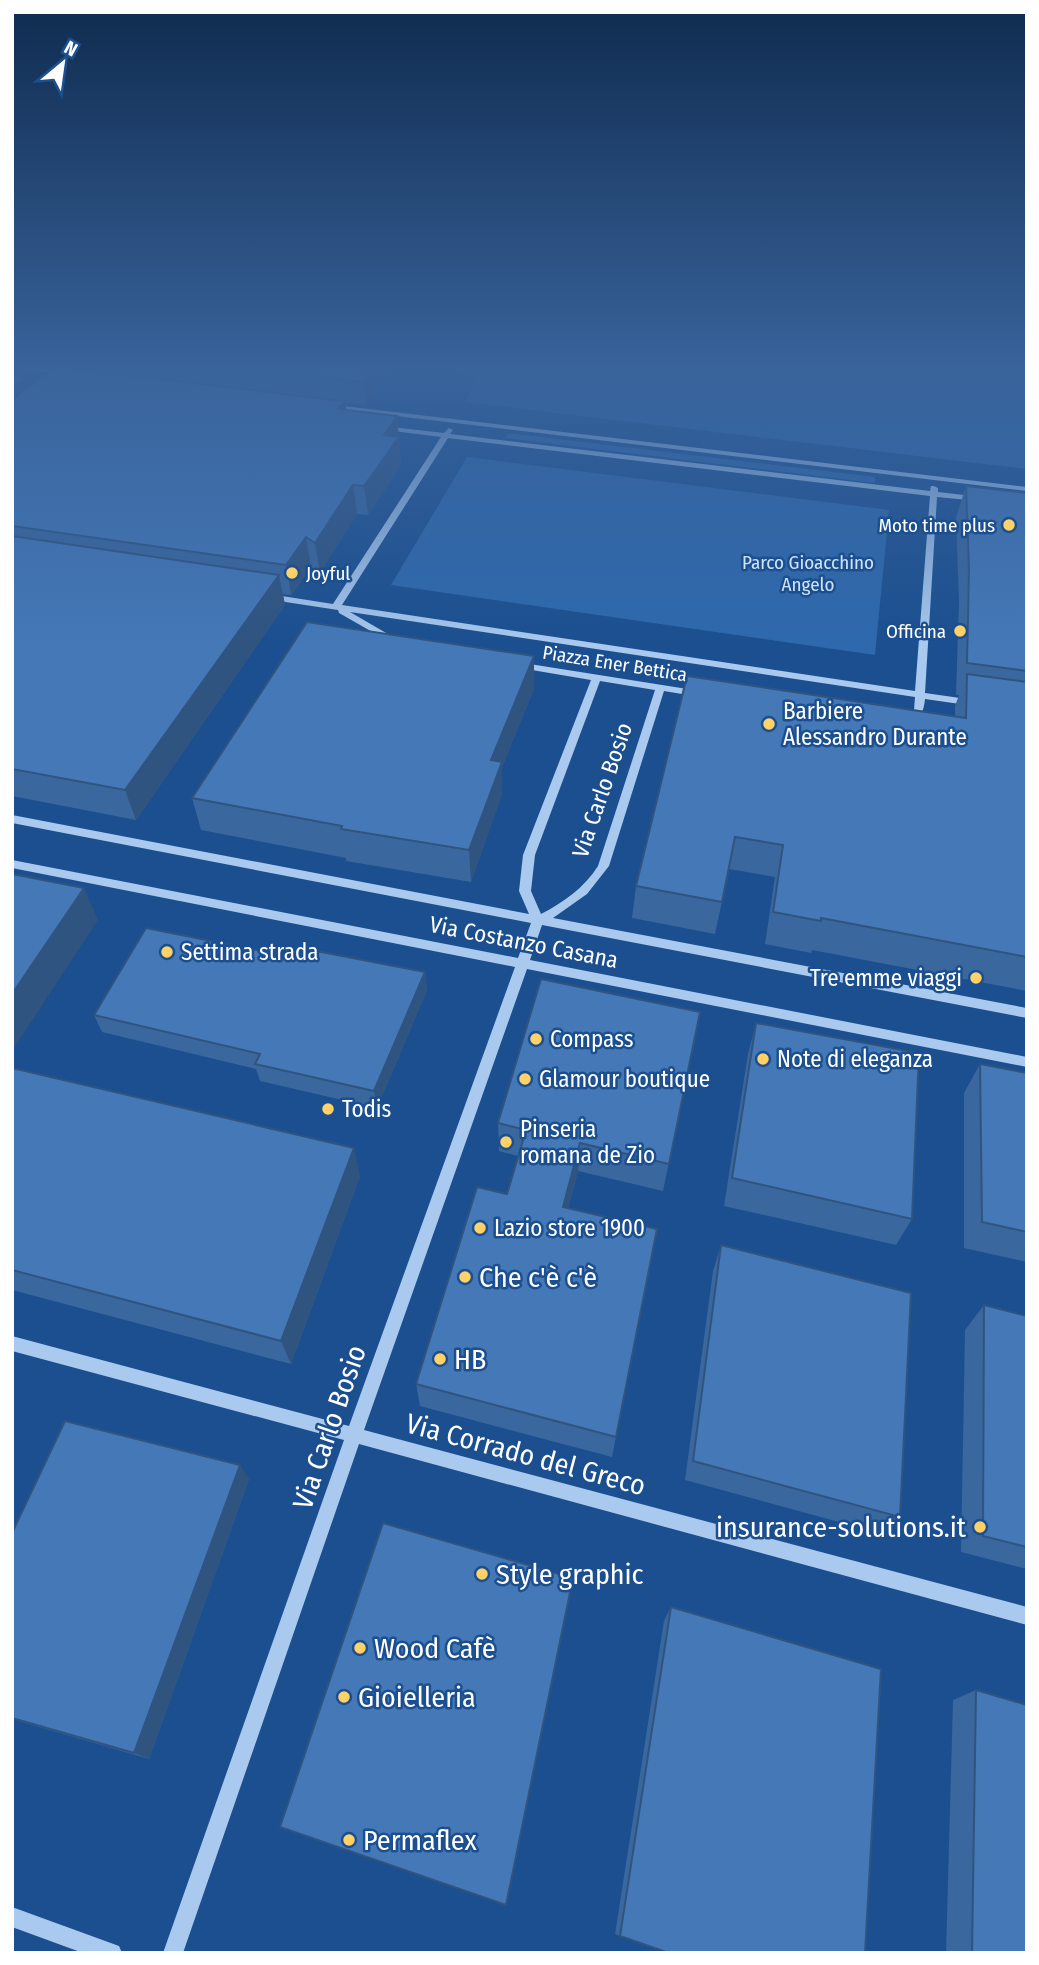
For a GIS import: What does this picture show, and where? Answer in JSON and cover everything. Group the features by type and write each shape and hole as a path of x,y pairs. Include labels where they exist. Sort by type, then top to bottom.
{"street":[{"path":"336,607 430,461"},
{"path":"657,461 987,500"},
{"path":"788,461 1027,489"},
{"path":"892,723 910,722 918,716 933,478"},
{"path":"255,595 336,607 374,631 405,645"},
{"name":"Piazza Ener Bettica","path":"336,607 981,704"},
{"name":"Piazza Ener Bettica","path":"504,663 711,695"},
{"name":"Via Carlo Bosio","path":"538,920 525,891 529,855 596,678"},
{"name":"Via Carlo Bosio","path":"173,1953 354,1434 538,920 575,900 596,878 603,866 660,688"},
{"name":"Via Costanzo Casana","path":"12,819 1027,1013"},
{"name":"Via Costanzo Casana","path":"12,864 1027,1062"},
{"name":"Via Corrado del Greco","path":"12,1343 1027,1616"},
{"path":"12,1917 112,1953"}],"green space":[{"name":"Parco Gioacchino Angelo","path":"465,461 496,461 889,510 875,655 391,585"},
{"path":"692,461 739,461 875,477 875,483"},
{"path":"957,461 1027,461 1027,469"}],"building":[{"path":"12,461 382,461 364,486 353,485 315,543 306,537 286,565 12,526"},
{"path":"966,486 1027,493 1027,671 967,663 969,569"},
{"path":"12,536 279,575 125,790 12,769"},
{"path":"307,622 534,656 491,760 502,762 469,850 341,829 342,826 192,798"},
{"path":"967,674 1027,682 1027,957 821,918 821,921 773,912 783,845 735,837 722,902 636,886 687,676 966,718"},
{"path":"12,874 84,888 12,994"},
{"path":"146,928 306,960 311,950 425,972 374,1091 255,1064 260,1054 94,1015"},
{"path":"541,979 700,1012 669,1164 580,1143 563,1207 657,1229 616,1437 416,1384 477,1187 507,1194 526,1130 498,1123"},
{"path":"756,1023 919,1053 912,1219 732,1178"},
{"path":"980,1064 1027,1073 1027,1232 982,1222"},
{"path":"12,1068 354,1148 281,1341 12,1270"},
{"path":"721,1245 911,1293 900,1517 693,1461"},
{"path":"984,1305 1027,1316 1027,1547 983,1536"},
{"path":"65,1421 240,1465 134,1753 12,1718 12,1533"},
{"path":"383,1523 573,1578 506,1905 280,1827"},
{"path":"671,1607 881,1669 865,1953 669,1953 620,1936"},
{"path":"976,1690 1027,1705 1027,1953 972,1953"}],"place":[{"name":"Moto time plus","path":"1009,525"},
{"name":"Joyful","path":"292,573"},
{"name":"Officina","path":"960,631"},
{"name":"Barbiere Alessandro Durante","path":"769,724"},
{"name":"Settima strada","path":"167,952"},
{"name":"Tre emme viaggi","path":"976,978"},
{"name":"Compass","path":"536,1039"},
{"name":"Note di eleganza","path":"763,1059"},
{"name":"Glamour boutique","path":"525,1079"},
{"name":"Todis","path":"328,1109"},
{"name":"Pinseria romana de Zio","path":"506,1142"},
{"name":"Lazio store 1900","path":"480,1228"},
{"name":"Che c'è c'è","path":"465,1277"},
{"name":"HB","path":"440,1359"},
{"name":"insurance-solutions.it","path":"980,1527"},
{"name":"Style graphic","path":"482,1574"},
{"name":"Wood Cafè","path":"360,1648"},
{"name":"Gioielleria","path":"344,1697"},
{"name":"Permaflex","path":"349,1840"}]}
